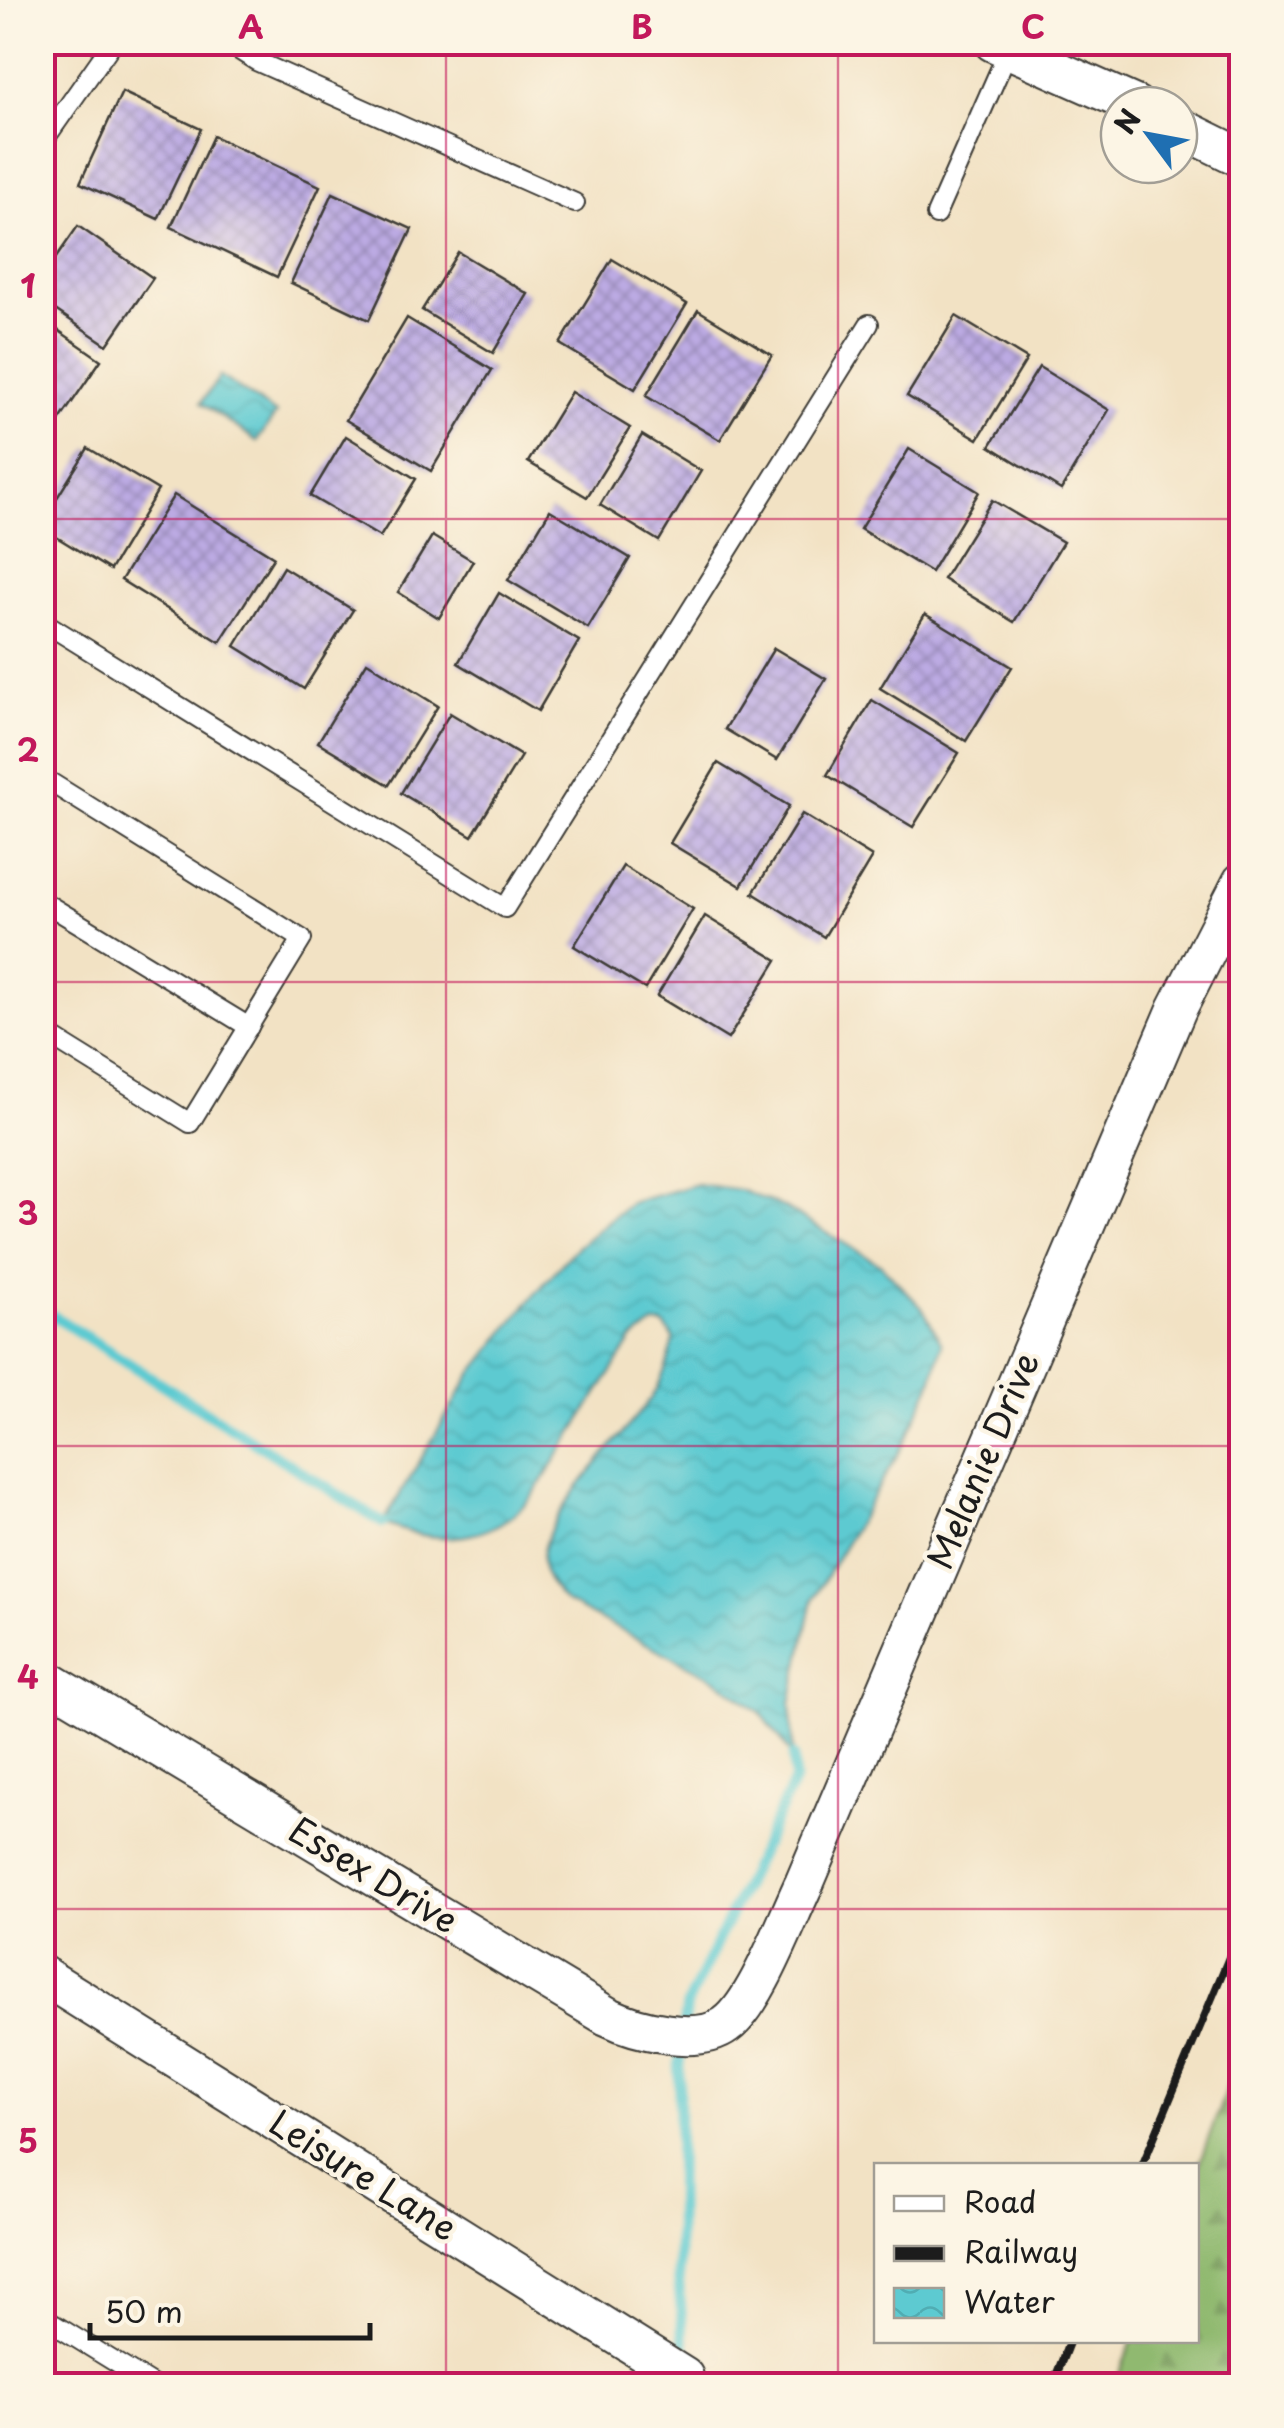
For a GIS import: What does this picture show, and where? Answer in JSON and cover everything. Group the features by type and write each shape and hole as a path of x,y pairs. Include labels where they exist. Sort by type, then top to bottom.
{"street":[{"path":"1005,45 1099,88"},
{"path":"1199,137 1242,158"},
{"name":"Melanie Drive","path":"695,2033 726,2026 766,1966 1177,1009 1242,882"},
{"name":"Essex Drive","path":"42,1677 607,2016 632,2028 695,2033"},
{"name":"Leisure Lane","path":"42,1975 684,2377"}],"lane":[{"path":"42,143 113,42"},
{"path":"226,42 256,62 575,203"},
{"path":"936,215 1005,45"},
{"path":"42,621 505,908 869,324"},
{"path":"42,777 302,939 190,1123 42,1030"},
{"path":"42,901 249,1027"},
{"path":"42,2317 154,2386"}],"green space":[{"path":"1241,2050 1241,2385 1115,2385 1131,2343 1199,2343 1199,2164"}],"water":[{"path":"220,376 276,414 257,441 201,403"},
{"path":"697,1184 740,1190 783,1207 881,1265 923,1309 942,1344 932,1382 904,1444 813,1599 791,1703 793,1756 761,1713 719,1681 564,1601 544,1572 545,1543 554,1523 661,1380 674,1339 664,1325 655,1324 632,1340 532,1497 516,1513 481,1532 463,1536 424,1535 383,1523 470,1376 575,1249 630,1203"}],"building":[{"path":"122,92 201,129 158,219 80,183"},
{"path":"213,136 320,186 277,277 171,227"},
{"path":"333,193 412,229 369,320 291,283"},
{"path":"78,226 153,278 107,345 42,301 42,278"},
{"path":"458,252 528,294 493,353 422,310"},
{"path":"612,259 687,304 635,389 560,344"},
{"path":"698,310 772,355 720,440 646,396"},
{"path":"956,316 1027,359 978,439 907,396"},
{"path":"407,318 492,370 431,471 346,420"},
{"path":"42,319 101,360 42,446"},
{"path":"1039,367 1109,410 1061,490 990,446"},
{"path":"571,392 630,428 587,497 528,462"},
{"path":"642,435 701,471 659,541 600,505"},
{"path":"346,436 416,479 380,537 310,496"},
{"path":"88,448 158,490 110,570 42,528"},
{"path":"909,449 979,492 931,572 860,529"},
{"path":"174,495 274,557 220,642 121,580"},
{"path":"992,500 1063,542 1014,622 943,579"},
{"path":"550,510 630,558 588,628 508,580"},
{"path":"432,536 473,561 439,618 398,592"},
{"path":"283,567 353,610 304,689 235,646"},
{"path":"499,593 579,641 538,711 458,663"},
{"path":"925,614 1012,667 966,741 880,688"},
{"path":"774,648 826,679 777,760 725,729"},
{"path":"367,662 438,706 389,785 318,742"},
{"path":"872,700 959,753 913,827 827,775"},
{"path":"450,713 521,756 472,836 401,793"},
{"path":"718,763 789,806 741,886 670,843"},
{"path":"802,814 872,857 824,937 753,893"},
{"path":"623,866 693,909 645,989 574,946"},
{"path":"705,916 777,960 728,1039 657,996"}],"waterway":[{"path":"42,1309 383,1523"},
{"path":"686,2366 678,2274 679,2066 687,2005 795,1779 793,1756"}],"railway":[{"path":"1143,2163 1242,1926"},
{"path":"1052,2386 1069,2343"}]}
